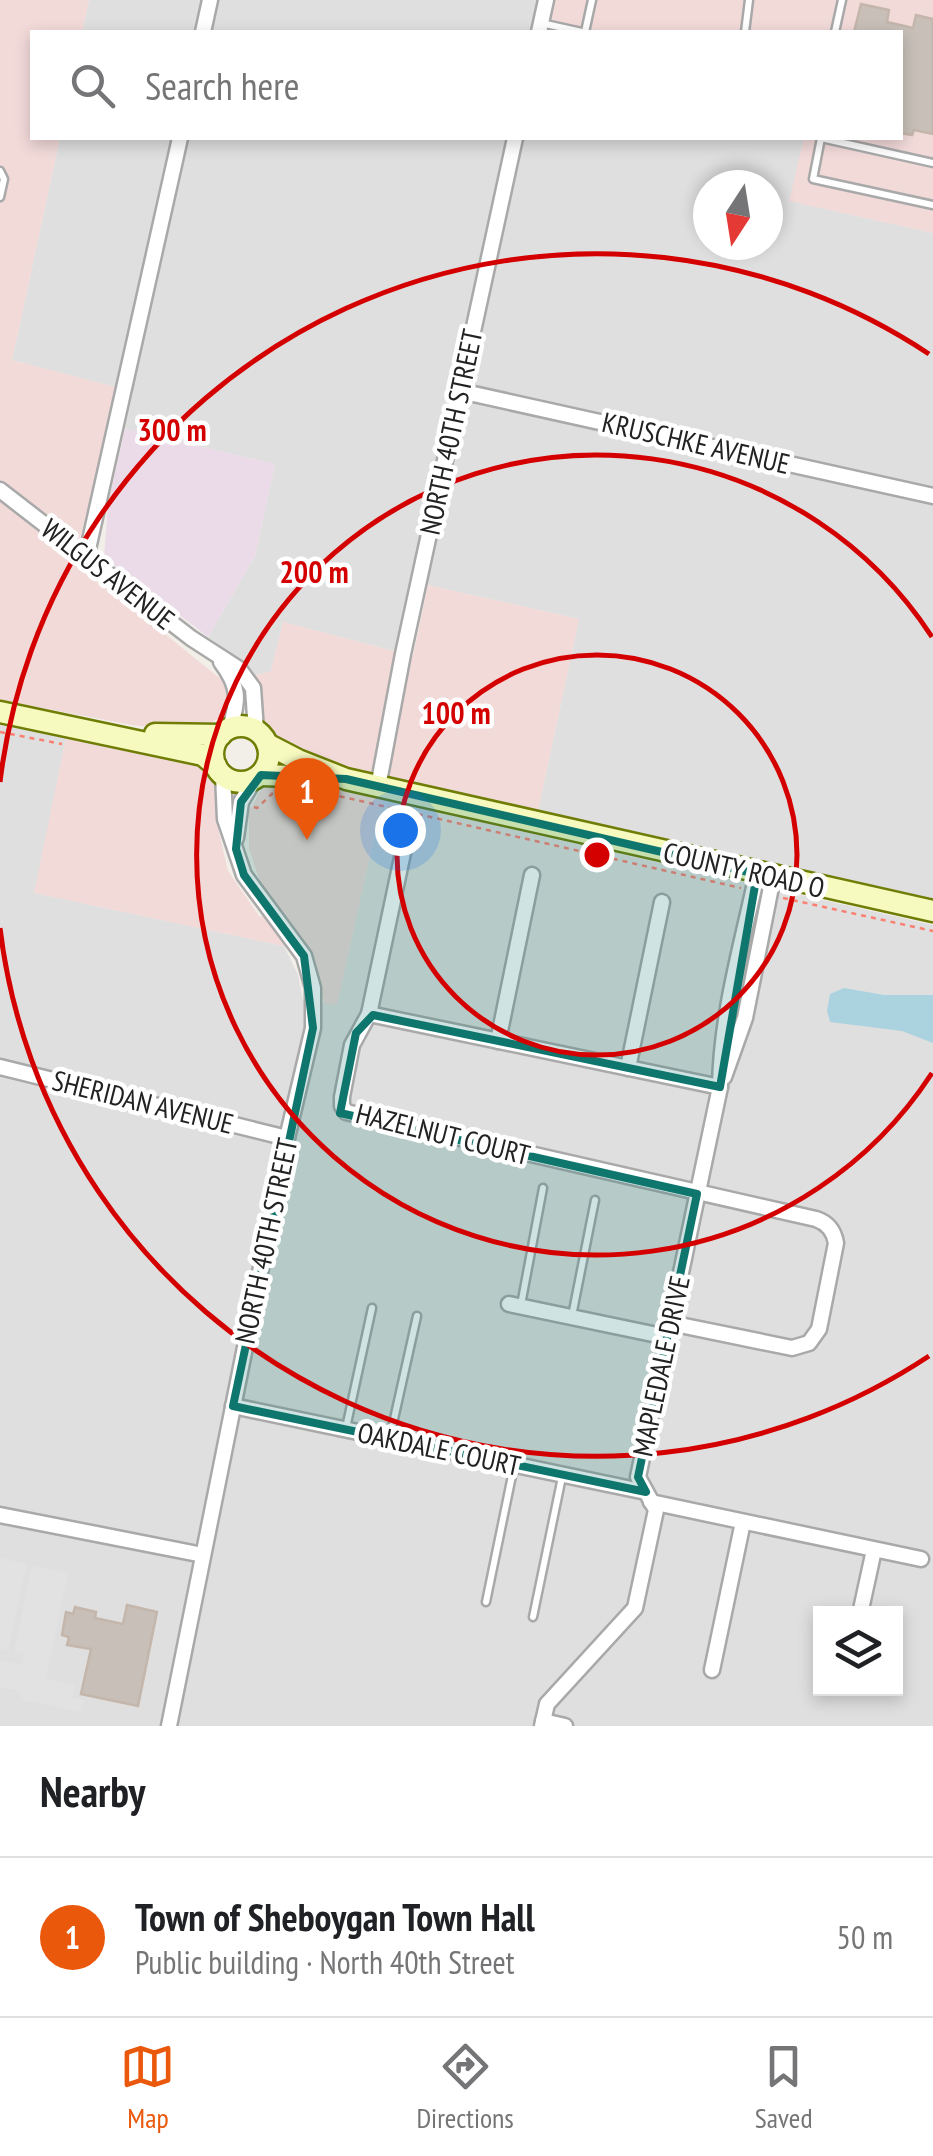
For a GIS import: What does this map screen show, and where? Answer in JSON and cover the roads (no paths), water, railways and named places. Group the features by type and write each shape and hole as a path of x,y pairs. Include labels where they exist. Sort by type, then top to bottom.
{"street":[{"path":"203,30 210,0"},
{"path":"540,28 546,0"},
{"path":"86,558 180,140"},
{"name":"NORTH 40TH STREET","path":"378,786 515,140"},
{"name":"KRUSCHKE AVENUE","path":"460,390 933,496"},
{"name":"WILGUS AVENUE","path":"0,490 238,669 251,683 262,738"},
{"name":"WILGUS AVENUE","path":"218,657 238,693 236,710 225,732"},
{"path":"0,712 113,733 154,747 204,754 237,782 257,777 346,778"},
{"path":"113,733 225,732 238,727 262,738 269,760 242,802 235,832 236,849"},
{"path":"219,770 214,750 225,732"},
{"name":"COUNTY ROAD O","path":"262,738 298,760 346,778 763,884 933,912"},
{"name":"NORTH 40TH STREET","path":"169,1726 312,1028 313,988 304,956 244,875 226,819 219,770"},
{"name":"HAZELNUT COURT","path":"404,848 369,1014 352,1045 342,1098 342,1106 352,1115 816,1220 830,1227 836,1243 818,1329 809,1344 792,1348 669,1330"},
{"path":"498,1041 532,875"},
{"name":"MAPLEDALE DRIVE","path":"543,1724 547,1704 635,1608 656,1510 638,1477 720,1087 722,1035 763,884"},
{"path":"628,1068 662,902"},
{"path":"369,1014 720,1087"},
{"name":"SHERIDAN AVENUE","path":"0,1067 287,1138"},
{"path":"515,1305 669,1330"},
{"name":"OAKDALE COURT","path":"233,1406 563,1475 744,1522 921,1559"},
{"path":"0,1515 203,1555"},
{"path":"712,1670 744,1522"},
{"path":"862,1606 874,1550"},
{"path":"543,1724 565,1726"}],"lane":[{"path":"584,30 592,0"},
{"path":"745,30 749,0"},
{"path":"835,30 842,0"},
{"path":"821,140 812,178 933,205"},
{"path":"830,140 933,163"},
{"path":"0,171 4,179 0,197"},
{"path":"515,1305 543,1188"},
{"path":"572,1317 594,1200"},
{"path":"346,1429 372,1308"},
{"path":"390,1438 417,1316"},
{"path":"486,1602 515,1465"},
{"path":"533,1618 563,1475"}],"water":[{"path":"844,988 884,995 933,995 933,1043 902,1031 830,1022 830,994"}],"place":[{"name":"Town of Sheboygan Town Hall","path":"307,840"}]}
